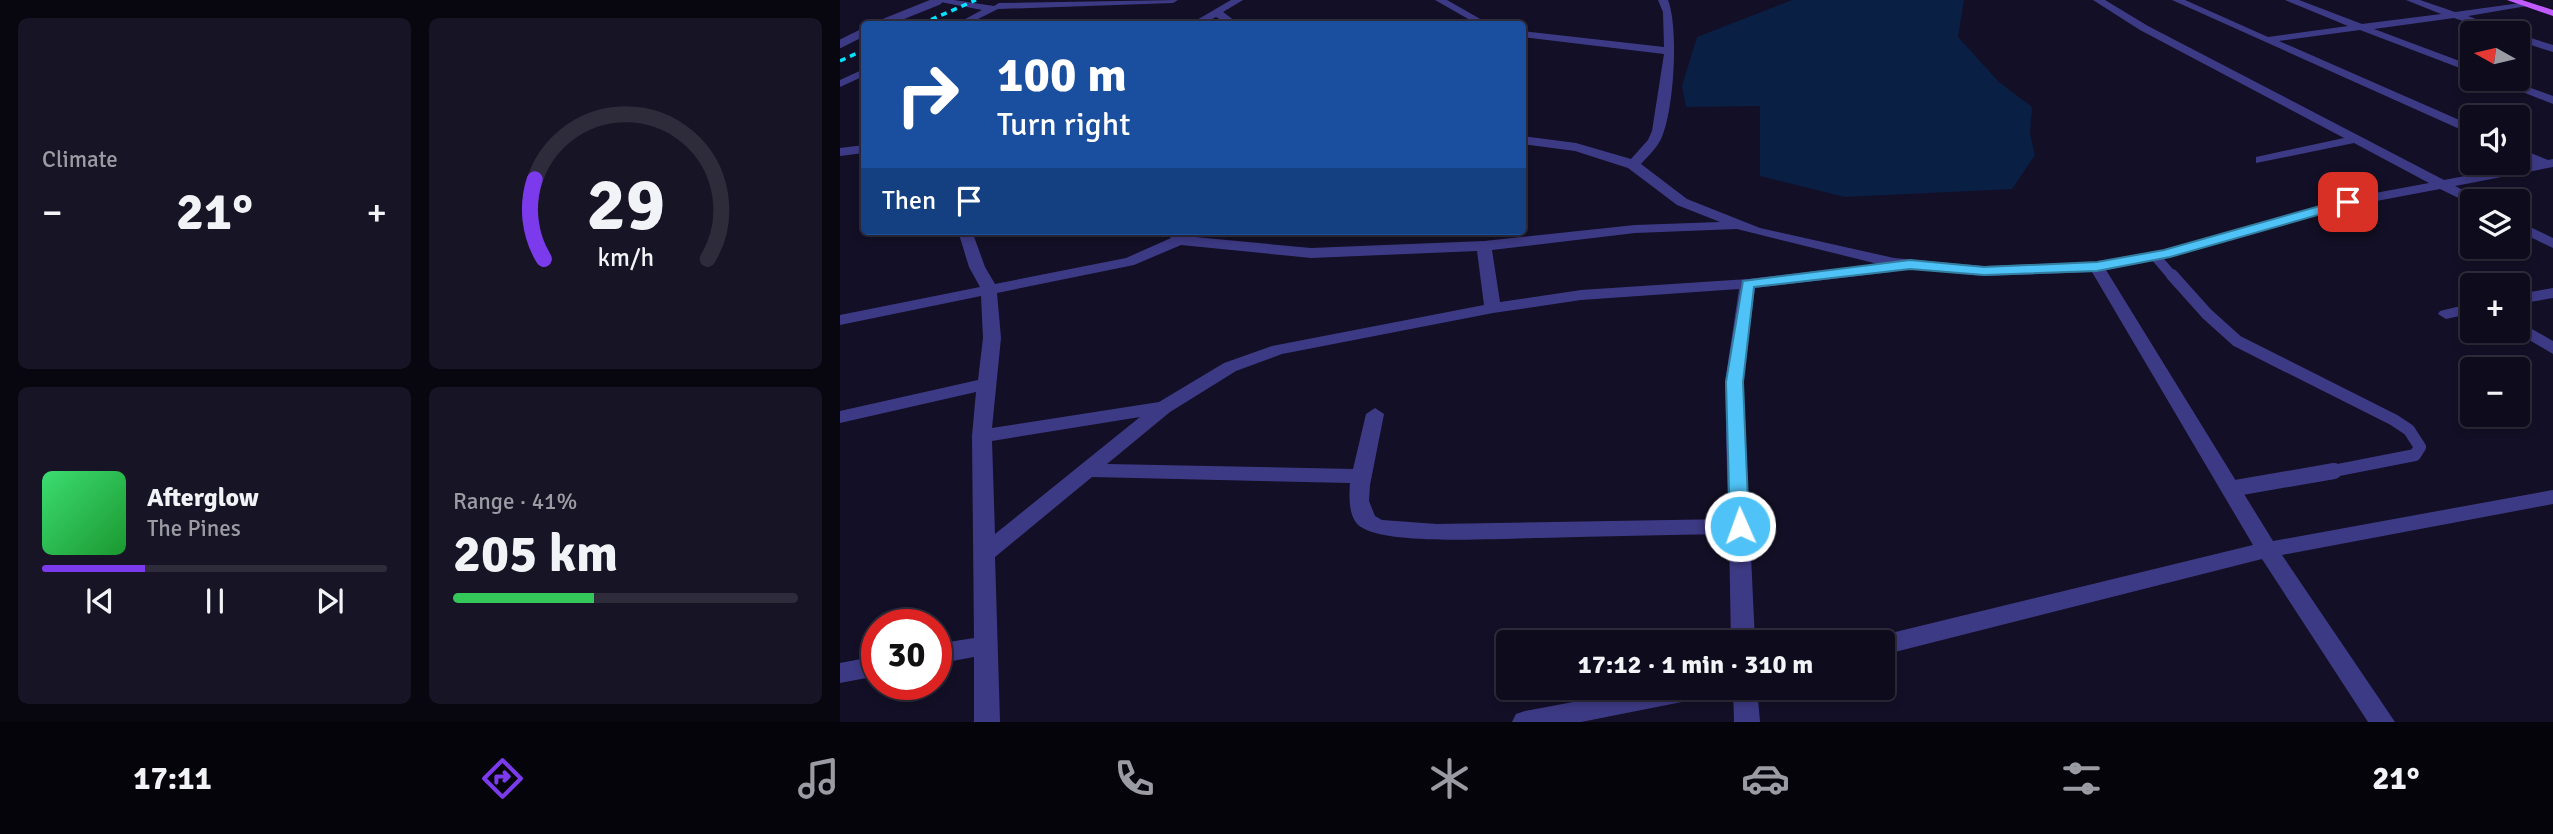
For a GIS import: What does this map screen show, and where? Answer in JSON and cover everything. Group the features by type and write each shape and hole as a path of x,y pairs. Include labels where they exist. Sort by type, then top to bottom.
{"main road":[{"path":"2512,0 2553,13"}],"street":[{"path":"969,21 992,12 1011,0"},
{"path":"937,1 992,12 1174,0"},
{"path":"1201,21 1238,0"},
{"path":"1440,0 1478,21"},
{"path":"1633,165 1654,141 1658,131 1671,32 1668,7 1663,0"},
{"path":"2177,0 2460,125"},
{"path":"2290,0 2460,65"},
{"path":"2411,0 2472,21"},
{"path":"2103,1 2144,28 2460,194"},
{"path":"2266,40 2528,5"},
{"path":"1217,13 1229,21"},
{"path":"1526,34 1668,51"},
{"path":"2530,41 2553,49"},
{"path":"840,84 861,74"},
{"path":"2529,91 2553,100"},
{"path":"2261,160 2355,139"},
{"path":"1526,141 1576,147 1633,165 1682,202 1743,226 1894,263 1984,271 2097,267 2155,256 2348,202 2551,164"},
{"path":"840,152 861,149"},
{"path":"2530,156 2551,164"},
{"path":"840,320 1129,261 1150,255 1176,235 1311,253 1484,246 1635,229 1743,226"},
{"path":"2530,232 2553,244"},
{"path":"966,235 977,267 989,288 992,338 982,436 987,722"},
{"path":"1452,235 1456,247"},
{"path":"1484,246 1493,308"},
{"path":"984,554 1163,408 1230,367 1278,350 1493,308 1581,295 1748,284 1910,265"},
{"path":"2097,267 2267,550 2382,722"},
{"path":"1743,630 1734,382 1748,284"},
{"path":"2530,297 2553,293"},
{"path":"2445,314 2460,311"},
{"path":"2530,334 2553,349"},
{"path":"840,417 986,384"},
{"path":"982,436 1163,408"},
{"path":"1375,414 1359,501 1360,512 1366,522 1391,529 1437,532 1740,526"},
{"path":"1086,470 1362,476"},
{"path":"1895,642 2267,550 2553,497"},
{"path":"952,651 986,645"},
{"path":"840,673 861,669"},
{"path":"1525,722 1640,700"},
{"path":"1746,700 1747,722"}],"lane":[{"path":"888,21 937,1"},
{"path":"840,44 861,34"},
{"path":"2155,256 2207,314 2237,341 2394,420 2409,430 2420,447 2415,454 2399,460 2230,489"}],"water":[{"path":"1792,0 1964,0 1958,37 1999,82 2032,107 2030,134 2035,155 2012,189 1845,197 1760,176 1760,106 1686,107 1682,86 1697,37"}],"railway":[{"path":"928,21 976,0"},
{"path":"840,61 861,51"}],"route":[{"path":"1740,526 1734,382 1748,284 1910,265 1984,271 2097,267 2165,254 2348,202"}]}
